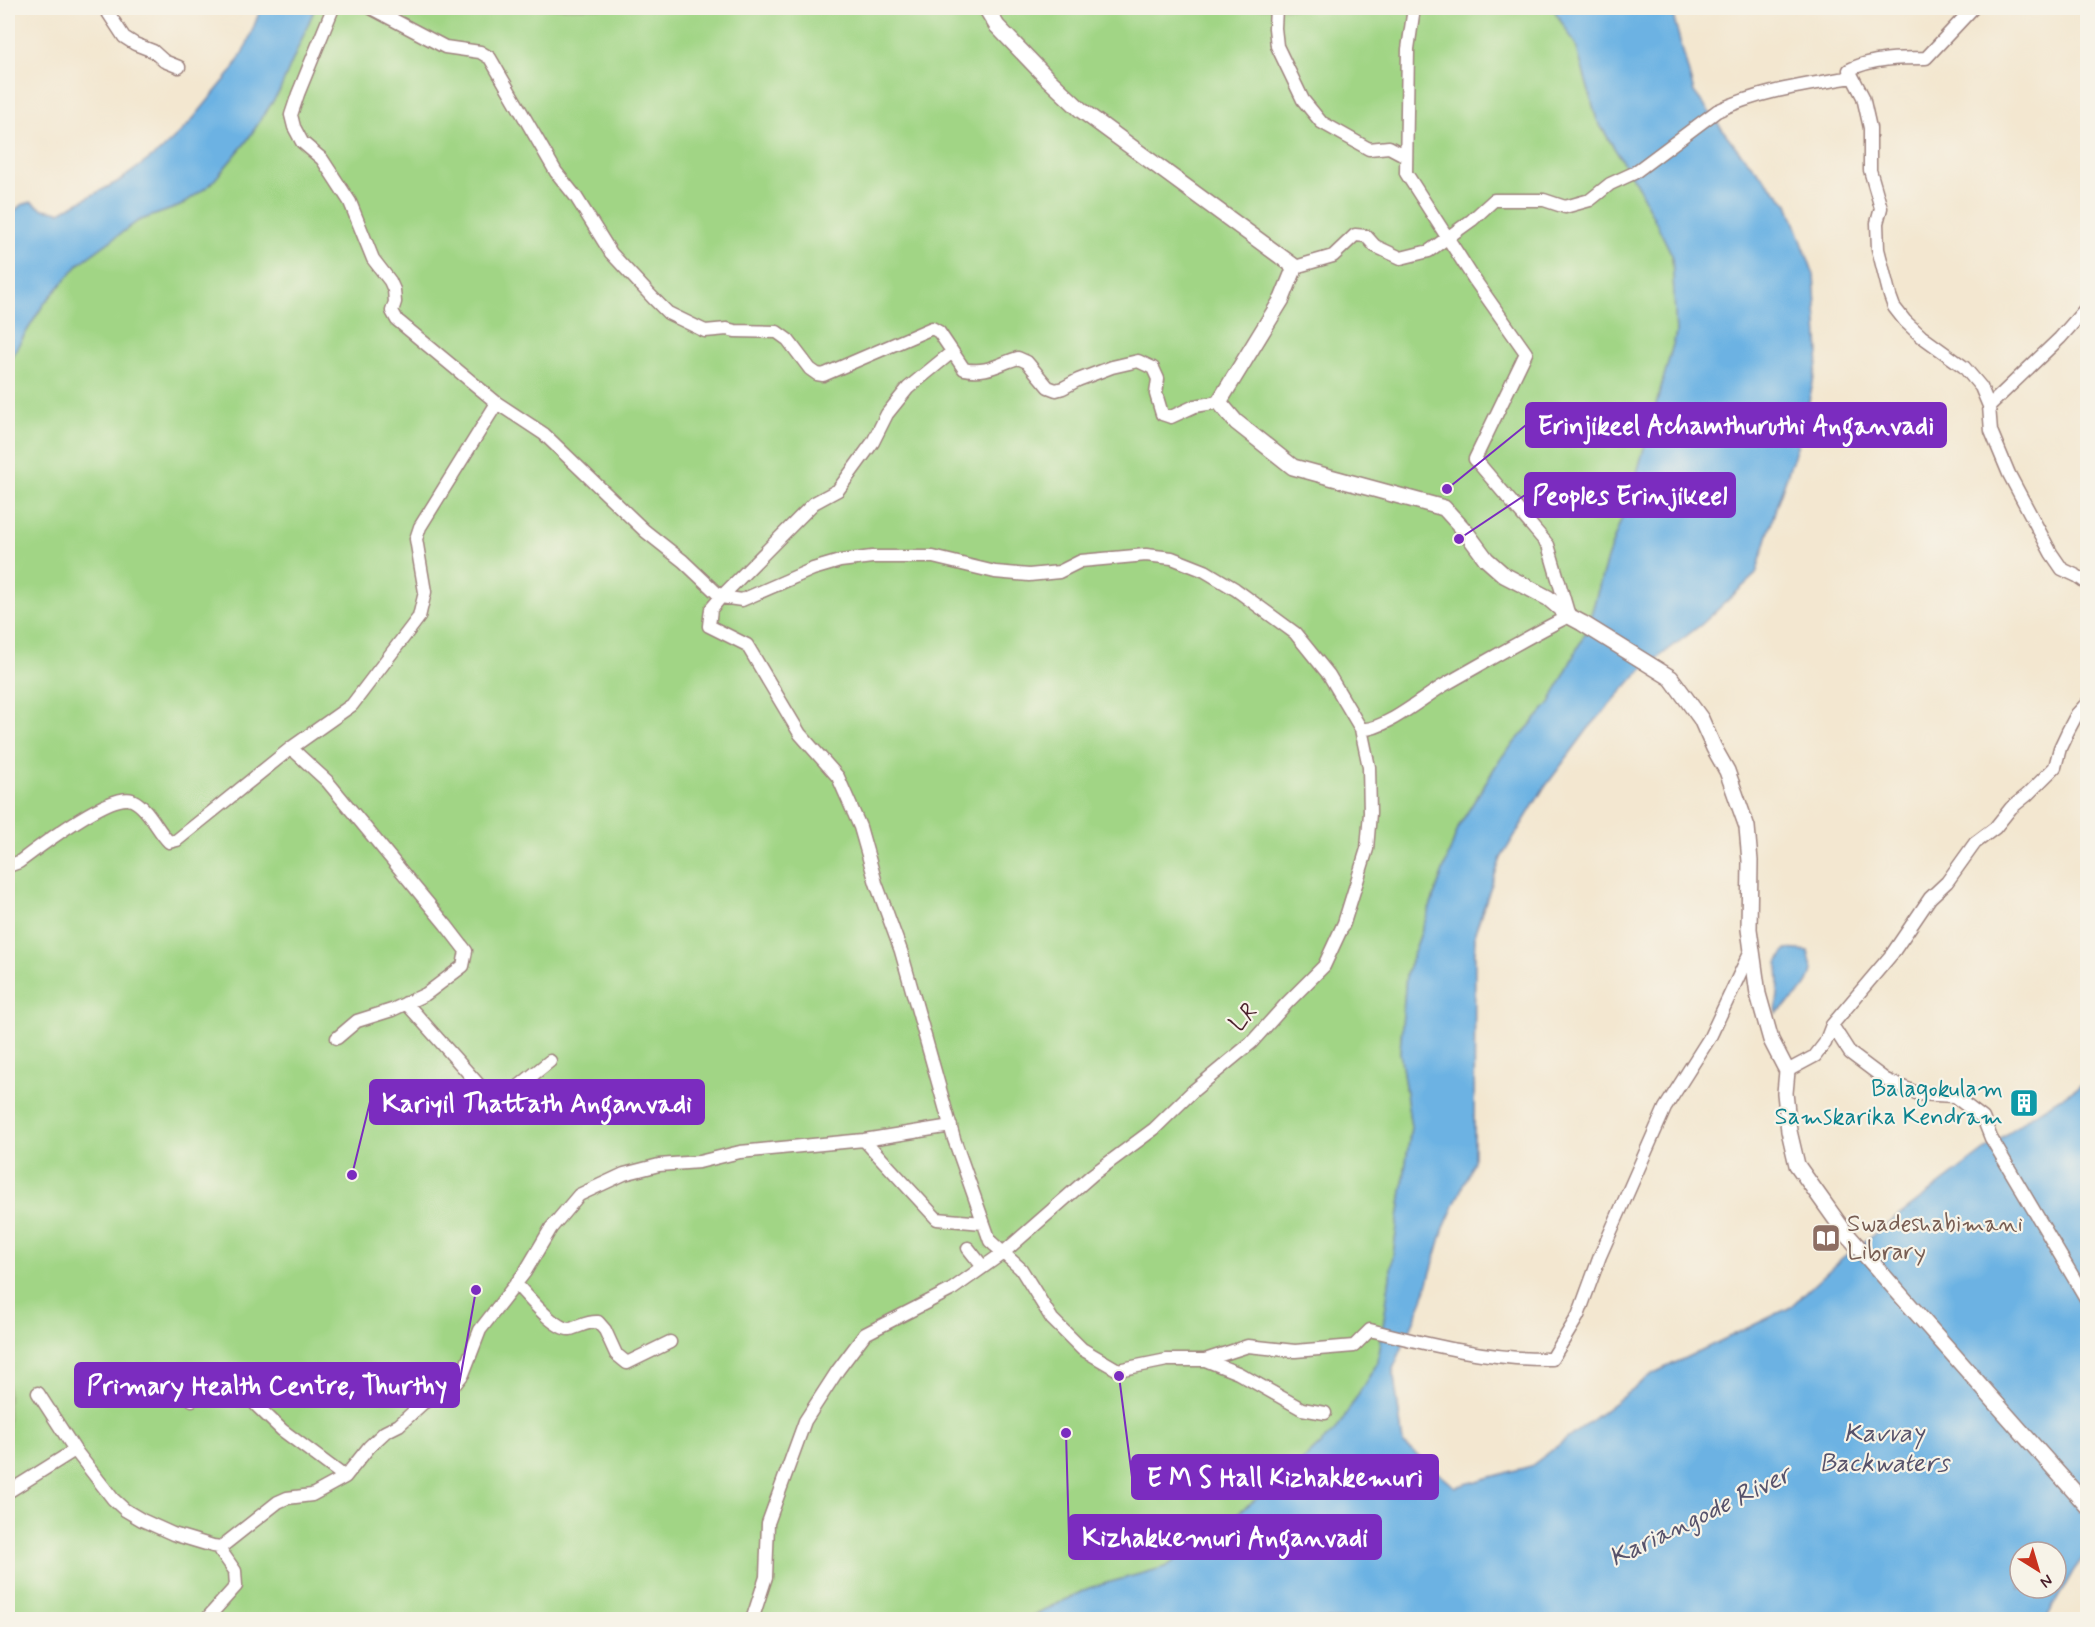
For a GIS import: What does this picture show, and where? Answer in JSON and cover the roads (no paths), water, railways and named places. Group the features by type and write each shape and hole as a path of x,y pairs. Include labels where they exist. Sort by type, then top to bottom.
{"main road":[{"path":"986,8 997,26 1081,110 1295,267 1282,299 1220,402 1236,422 1293,466 1444,508 1486,559 1504,575 1548,598 1576,620 1671,678 1701,718 1727,771 1747,827 1750,861 1749,929 1758,994 1771,1040 1787,1071 1785,1093 1789,1131 1797,1165 1844,1231 2088,1507"}],"street":[{"path":"105,8 124,37 153,51 164,61 179,67"},
{"path":"333,8 291,115 302,142 322,159 350,202 373,259 394,290 395,302 392,311 397,320 497,403 544,434 645,531 683,561 721,597"},
{"path":"371,8 445,47 480,52 490,58 556,172 576,197 610,253 668,313 705,331 727,329 777,332 788,340 810,369 823,375 932,328 939,332 964,369 990,370 1018,358 1028,362 1048,387 1056,390 1112,367 1138,361 1153,368 1158,379 1156,394 1162,414 1171,417 1195,406 1220,402"},
{"path":"1276,8 1277,46 1303,100 1321,122 1369,149 1389,147 1406,156"},
{"path":"1361,729 1369,730 1403,712 1530,635 1576,620 1548,545 1475,459 1526,353 1406,173 1408,49 1414,8"},
{"path":"1973,8 1926,58 1861,64 1850,70 1863,97 1870,128 1870,170 1881,208 1876,223 1876,237 1894,307 1921,336 1968,372 1981,387 1989,406 1991,430 2009,474 2051,553 2062,569 2077,576 2088,585"},
{"path":"1295,267 1333,256 1355,235 1366,236 1376,246 1401,258 1429,251 1472,220 1494,200 1544,200 1565,207 1590,200 1610,184 1634,173 1717,111 1754,96 1852,77"},
{"path":"1989,406 2061,338 2088,306"},
{"path":"952,352 908,388 887,414 873,442 838,490 814,503 721,597 711,609 709,626 747,645 800,734 838,777 860,827 876,883 901,951 951,1126 990,1241 1021,1269 1052,1319 1082,1349 1118,1370 1167,1360 1205,1360 1248,1346 1295,1351 1354,1346 1370,1330 1447,1349 1525,1359 1552,1359 1578,1316 1600,1256 1665,1108 1710,1037 1752,948"},
{"path":"8,866 19,862 99,808 122,800 130,800 139,804 168,842 177,840 291,748 352,705 419,617 425,592 416,539 420,528 497,403"},
{"name":"LR","path":"721,597 742,600 813,569 840,561 872,557 933,557 995,572 1029,576 1059,572 1082,561 1146,555 1172,558 1205,571 1235,589 1295,633 1329,675 1361,729 1369,767 1370,813 1367,849 1344,923 1324,966 1251,1043 1193,1091 1154,1129 1092,1175 1003,1253 951,1290 866,1334 832,1379 805,1421 768,1522 766,1577 752,1620"},
{"path":"1787,1071 1815,1056 1825,1043 1832,1025 1892,954 1930,898 1947,882 1975,843 1995,828 2011,808 2055,767 2068,731 2077,714 2088,702"},
{"path":"291,748 327,781 466,951 463,966 426,994 406,1004 357,1021 337,1038"},
{"path":"406,1004 479,1085 496,1099 518,1087 550,1061"},
{"path":"1832,1025 1850,1053 1886,1080 1919,1094 1954,1096 1983,1118 1991,1138 2088,1302"},
{"path":"38,1393 75,1450 113,1499 125,1510 165,1530 221,1547 278,1502 287,1498 312,1496 345,1477 369,1447 385,1432 399,1425 423,1403 456,1383 463,1374 480,1330 516,1284 551,1228 579,1195 624,1174 659,1165 699,1162 740,1152 864,1140 951,1126"},
{"path":"864,1140 937,1219 983,1222"},
{"path":"968,1248 983,1267"},
{"path":"516,1284 555,1324 568,1329 598,1322 605,1330 616,1354 627,1363 670,1342"},
{"path":"1205,1360 1238,1373 1302,1409 1325,1413"},
{"path":"192,1400 225,1379 236,1380 257,1406 282,1430 345,1477"},
{"path":"8,1492 75,1450"},
{"path":"208,1620 236,1586 235,1571 221,1551 221,1547"}],"water":[{"path":"261,8 315,8 279,92 246,142 211,184 180,206 138,221 80,263 43,305 8,362 8,217 21,205 31,202 43,209 60,212 119,181 163,149 188,125 233,70 247,44"},
{"name":"Kavvay Backwaters","path":"1553,8 1671,8 1694,92 1738,150 1788,204 1814,275 1819,354 1803,430 1756,574 1702,624 1638,673 1588,729 1542,791 1501,858 1475,932 1474,1161 1443,1230 1423,1300 1393,1369 1403,1443 1455,1487 1531,1466 1654,1373 1789,1308 1842,1258 2029,1117 2087,1081 2087,1552 2068,1580 2068,1540 2008,1540 2008,1600 2057,1600 2046,1619 1025,1620 1089,1588 1166,1567 1283,1479 1337,1429 1378,1362 1411,1127 1400,1052 1406,975 1459,826 1500,759 1550,703 1587,629 1607,559 1634,484 1676,334 1672,255 1639,188 1597,120 1576,45"},
{"path":"1786,949 1808,951 1812,970 1803,989 1776,1013 1779,984 1778,963"}],"place":[{"name":"Erinjikeel Achamthuruthi Anganvadi","path":"1447,489"},
{"name":"Peoples Erinjikeel","path":"1459,539"},
{"name":"Balagokulam Samskarika Kendram","path":"2024,1103"},
{"name":"Kariyil Thattath Anganvadi","path":"352,1175"},
{"name":"Swadeshabimani Library","path":"1826,1238"},
{"name":"Primary Health Centre, Thurthy","path":"476,1290"},
{"name":"E M S Hall Kizhakkemuri","path":"1119,1376"},
{"name":"Kizhakkemuri Anganvadi","path":"1066,1433"}],"water label":[{"name":"Kariangode River","path":"1700,1517"}]}
